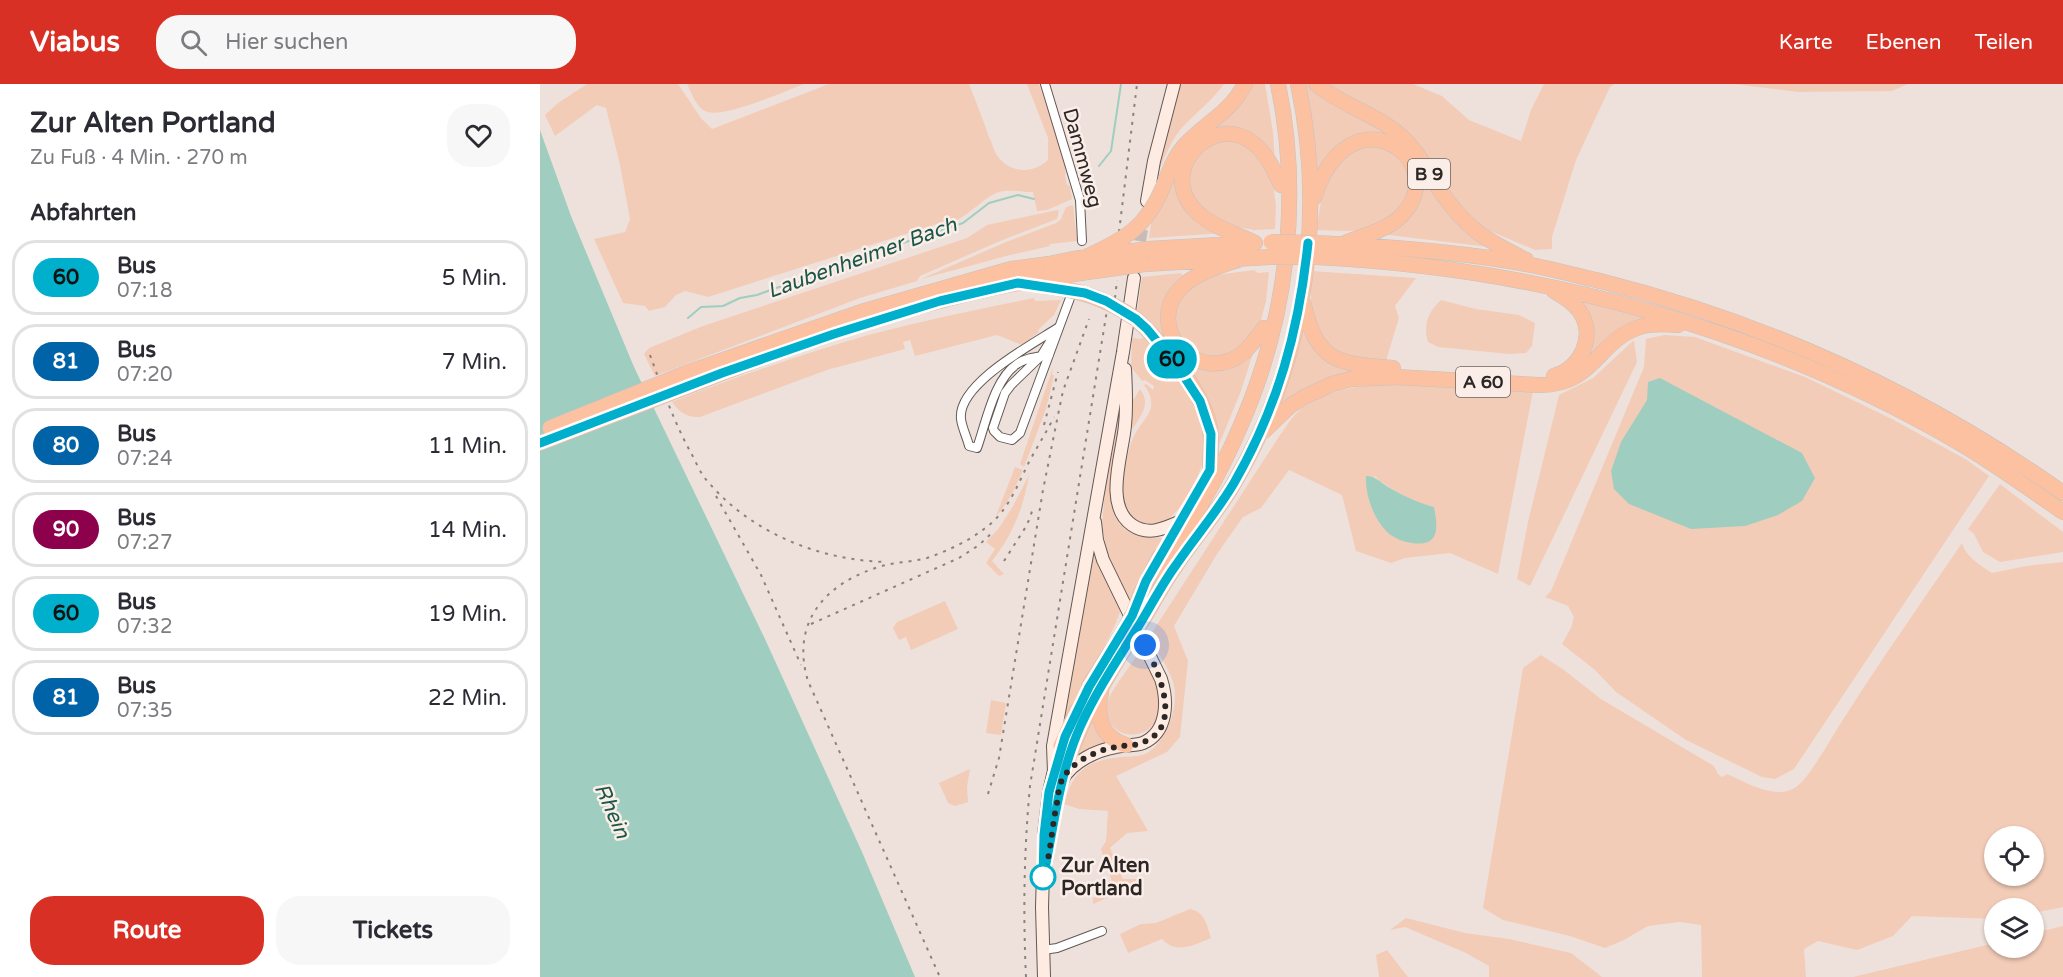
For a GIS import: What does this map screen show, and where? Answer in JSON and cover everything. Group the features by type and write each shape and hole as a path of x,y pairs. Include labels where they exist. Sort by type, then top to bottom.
{"highway":[{"name":"A 60","path":"540,432 692,378 861,312 1011,269 1046,276 1122,240 1138,228 1149,214 1180,150 1228,109 1245,84"},
{"path":"1058,776 1080,726 1133,621 1146,581 1232,427 1256,362 1275,273 1281,185 1279,145 1268,84"},
{"path":"1061,746 1078,707 1133,621 1228,453 1250,404 1268,350 1281,292 1288,221 1286,138 1278,84"},
{"path":"1182,557 1253,425 1273,374 1290,310 1301,222 1301,190 1298,137 1288,84"},
{"path":"1133,621 1222,503 1260,435 1290,353 1302,296 1311,206 1308,147 1298,84"},
{"name":"B 9","path":"1316,84 1332,97 1397,132 1415,151 1464,222 1493,243 1540,267"},
{"path":"1255,243 1211,222 1192,207 1185,196 1183,186 1182,177 1186,162 1196,147 1207,140 1220,135 1238,136 1252,142 1261,150 1281,185"},
{"name":"A 60","path":"1311,206 1316,189 1328,166 1337,154 1350,144 1367,139 1379,140 1396,146 1404,153 1413,167 1416,182 1415,193 1401,216 1382,228 1341,244 1316,250"},
{"name":"A 60","path":"540,443 692,378 940,301 1046,276 1146,257 1255,243 1270,250"},
{"name":"A 60","path":"1341,244 1419,250 1540,267 1641,292 1705,311 1815,352 1902,393 2010,456 2063,493"},
{"name":"A 60","path":"1264,328 1242,353 1226,362 1200,362 1188,356 1170,332 1170,310 1179,290 1198,275 1270,250 1316,250 1500,276 1616,301 1751,343 1845,383 1949,437 2063,512"},
{"name":"A 60","path":"1086,257 1246,257"},
{"path":"1046,276 1076,291 1096,297 1136,319 1147,329 1176,364 1200,401 1211,434 1210,470"},
{"path":"1302,296 1315,338 1326,353 1340,361 1359,365 1542,377 1558,375 1576,363 1583,353 1586,337 1585,324 1578,309 1569,300 1544,285"},
{"name":"A 60","path":"1260,435 1297,401 1341,381 1382,376 1538,385 1557,384 1574,378 1618,339 1641,327 1666,324 1704,328"},
{"path":"1103,684 1098,710 1101,724 1111,738 1126,745"}],"main road":[{"path":"1147,201 1154,161 1174,84"},
{"path":"1058,776 1052,753 1134,278"},
{"path":"1123,352 1126,402 1117,485 1119,509 1128,522 1143,530 1160,530 1179,522"},
{"path":"1058,776 1088,757 1110,748 1141,744 1154,735 1163,721 1166,699 1155,664 1103,560 1095,528 1096,500"},
{"path":"1044,977 1043,878 1061,746 1058,721"}],"street":[{"name":"Dammweg","path":"1045,84 1080,200 1083,241"},
{"path":"1048,353 1005,393 993,428 1000,437 1012,440 1020,433 1070,298"},
{"path":"1048,353 1028,358 1017,364 1003,378 977,448 969,446 961,419 969,393 981,380 1059,327"},
{"path":"1023,350 1033,349 1048,353"},
{"path":"1043,950 1057,948 1102,931"}],"shaded area":[{"path":"587,84 678,84 701,118 712,129 829,84 969,84 996,154 1007,165 1020,170 1028,170 1048,160 1048,138 1027,84 1039,84 1065,159 1066,182 1070,186 1072,199 1047,210 1037,211 1033,192 999,192 955,221 940,223 708,297 685,291 676,295 665,307 649,311 645,306 623,303 594,239 625,232 630,219 606,108 597,105 555,136 545,115 558,103"},
{"path":"687,84 804,84 753,104 713,113 699,106"},
{"path":"1181,84 1224,84 1177,134 1157,175"},
{"path":"1249,84 1265,84 1273,132 1275,162 1216,132 1179,183 1226,233 1149,238 1151,224 1177,162"},
{"path":"1303,84 1310,84 1382,127 1405,145 1346,140 1329,157 1317,178"},
{"path":"1328,84 1413,84 1442,96 1469,120 1521,141 1531,110 1544,84 1614,84 1610,87 1576,160 1552,237 1552,249 1535,250 1483,228 1457,203 1415,142"},
{"path":"1734,84 1908,84 1892,91 1799,92"},
{"path":"1217,140 1247,143 1272,178 1276,205 1275,229 1254,230 1227,225 1196,206 1186,175 1192,158"},
{"path":"1384,145 1407,164 1411,193 1398,214 1364,230 1316,230 1325,180 1354,146"},
{"path":"1418,170 1489,247 1380,234 1391,228"},
{"path":"1073,205 1077,241 1050,244 1050,246 921,279 1056,223 1061,219 1066,207"},
{"path":"1059,211 1057,219 920,276 917,281 860,298 655,376 644,354 649,348 703,326 967,238 987,225"},
{"path":"1254,270 1258,273 1269,272 1266,301 1260,324 1255,333 1229,356 1198,357 1176,336 1175,304 1183,292 1208,276"},
{"path":"1311,271 1416,278 1395,306 1399,318 1385,364 1338,357 1311,320"},
{"path":"1181,273 1182,275 1191,274 1166,310 1192,362 1254,350 1241,391 1218,447 1216,433 1137,313 1142,277"},
{"path":"1034,298 1035,301 1061,300 1054,315 1038,330 1039,332 1022,345 997,335 915,356 910,340 903,342 905,349 827,370 700,417 684,414 672,402 772,365 872,334"},
{"path":"1574,299 1656,321 1629,328 1580,369 1557,380 1542,382 1395,373 1548,380 1568,372 1583,358 1590,340 1587,318"},
{"path":"1441,300 1476,309 1519,315 1535,323 1532,346 1526,353 1509,354 1438,347 1428,342 1426,324 1433,309"},
{"path":"1303,319 1314,343 1323,354 1344,366 1389,373 1355,375 1326,383 1308,391 1276,413 1274,412"},
{"path":"1664,335 1695,337 1805,377 1890,418 1967,460 1989,476 1794,769 1775,779 1762,777 1686,740 1616,692 1595,670 1562,644 1574,617 1568,606 1545,597 1551,591 1644,367 1646,339"},
{"path":"1145,337 1160,359 1162,355 1179,377 1200,413 1205,429 1205,453 1186,499 1165,521 1153,526 1140,524 1128,513 1123,497 1124,474 1129,451 1135,434 1151,407 1150,395 1144,385 1146,384 1153,390 1154,386 1145,380 1142,381 1131,367 1132,338"},
{"path":"1634,340 1637,362 1530,586 1517,579 1528,522 1559,395 1593,378"},
{"path":"1053,367 1054,376 1046,409 1024,467 1020,464"},
{"path":"1397,383 1533,391 1498,574 1450,553 1405,558 1391,563 1356,551 1342,495 1289,470 1261,508 1243,517 1217,554 1174,626 1188,661 1180,737 1167,752 1116,776 1148,831 1127,833 1110,848 1123,879 1139,879 1118,893 1093,904 1093,898 1113,885 1101,849 1106,841 1108,811 1079,809 1064,804 1077,775 1091,764 1110,758 1145,754 1160,742 1165,733 1173,712 1175,691 1168,671 1149,637 1295,414 1312,402 1335,392","holes":["1374,476 1410,499 1434,507 1375,514"]},
{"path":"1140,389 1145,404 1133,428 1129,427 1130,398 1134,399"},
{"path":"1121,398 1121,426 1111,485 1114,514 1121,525 1133,534 1165,539 1129,599 1107,553 1102,525 1105,490"},
{"path":"1015,467 1023,470 1008,500 996,516"},
{"path":"1029,475 1016,521 1006,542 992,561 1004,574 999,576 986,563 995,549 986,542 999,528"},
{"path":"2000,484 2063,532 2063,552 2000,562 1983,552 1974,534 1968,529"},
{"path":"1962,543 1970,557 1992,573 2063,562 2063,907 2044,911 2044,898 1984,898 1984,919 1912,916 1893,936 1857,950 1818,941 1804,949 1806,977 1702,977 1701,925 1680,922 1648,926 1605,948 1570,936 1503,920 1483,908 1523,668 1541,655 1601,699 1714,766 1722,777 1727,774 1761,789 1780,792 1788,791 1802,782"},
{"path":"1094,547 1121,609 1062,730"},
{"path":"945,601 958,629 911,650 906,637 899,640 893,628 897,622"},
{"path":"1140,651 1156,686 1159,699 1157,716 1151,727 1141,733 1130,734 1119,731 1111,724 1107,713 1109,698"},
{"path":"991,700 1006,703 1001,735 986,733"},
{"path":"1092,713 1112,744 1074,763"},
{"path":"970,769 967,787 968,802 955,806 948,803 939,783"},
{"path":"1190,909 1202,916 1211,938 1192,946 1179,948 1173,947 1162,939 1128,953 1120,934 1141,924 1156,923"},
{"path":"1406,918 1465,933 1509,939 1571,953 1602,977 1489,977 1489,966 1466,953 1405,927 1390,930"},
{"path":"2063,926 2063,977 1853,977 1984,946 1984,958 2044,958 2044,931"},
{"path":"1387,950 1408,977 1379,977 1376,955"}],"water":[{"name":"Rhein","path":"540,130 571,216 634,367 765,639 862,852 915,977 540,977"},
{"path":"1660,378 1802,453 1815,478 1802,501 1778,515 1745,526 1691,529 1629,504 1614,489 1611,471 1621,442 1647,400 1648,382"},
{"path":"1366,476 1375,478 1410,499 1434,507 1436,529 1432,539 1428,542 1412,543 1387,532 1371,506"}],"waterway":[{"name":"Laubenheimer Bach","path":"1099,166 1111,151 1121,84"},
{"name":"Laubenheimer Bach","path":"688,318 701,307 723,306 740,298 805,280 833,271 864,256 963,223 989,203 1018,195 1034,199"}],"tunnel":[{"path":"1137,259 1144,217"}],"railway":[{"path":"1119,232 1137,84"},
{"path":"1115,298 1117,280"},
{"path":"1026,977 1026,834 1030,786 1107,310"},
{"path":"988,794 999,758 1043,490 1063,391 1089,319"},
{"path":"650,355 685,441 704,477 721,496 741,513 785,539 834,555 885,562"},
{"path":"1044,425 1058,372"},
{"path":"939,975 808,681 804,660 804,640 817,607 844,582 882,566 927,558 957,546 992,522 1011,498 1054,417"},
{"path":"716,496 761,575 801,665"},
{"path":"1004,561 1027,525 1034,506"},
{"path":"811,624 959,558 979,545 994,531"}],"bus line":[{"name":"60","path":"540,443 722,373 834,334 940,301 1018,283 1085,293 1106,301 1136,319 1176,364 1200,401 1211,434 1210,470 1146,581 1132,616 1072,719 1049,792 1044,835 1043,878 1058,795 1080,726 1174,567 1222,503 1260,435 1294,335 1302,296 1308,243"}],"place":[{"name":"Zur Alten Portland","path":"1043,877"}],"route":[{"path":"1043,877 1062,780 1074,767 1095,753 1118,746 1141,744 1150,739 1160,727 1166,707 1164,688 1145,645"}]}
